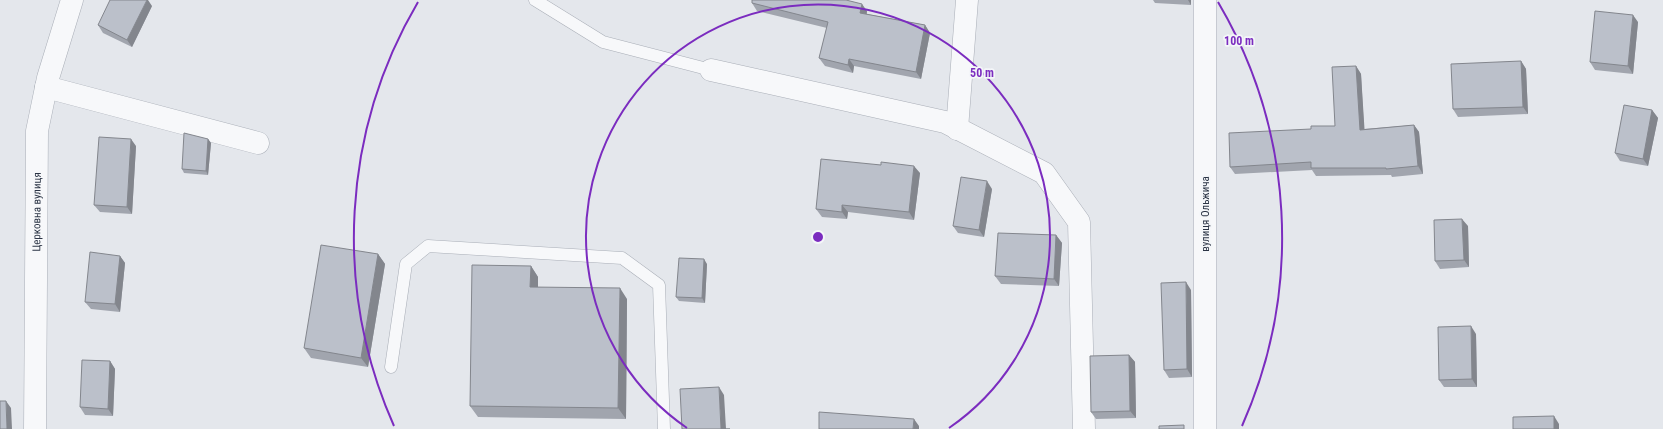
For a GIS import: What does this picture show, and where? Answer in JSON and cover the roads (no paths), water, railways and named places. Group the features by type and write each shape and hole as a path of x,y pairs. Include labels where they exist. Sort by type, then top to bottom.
{"street":[{"name":"Церковна вулиця","path":"35,429 37,131 46,87 72,0"},
{"path":"957,129 966,0"},
{"name":"вулиця Ольжича","path":"1205,0 1205,429"},
{"path":"711,70 945,122 1044,173 1079,222 1084,429"},
{"path":"46,87 258,143"}],"lane":[{"path":"535,0 603,42 711,70"},
{"path":"392,367 406,264 428,246 622,258 659,285 664,429"}]}
